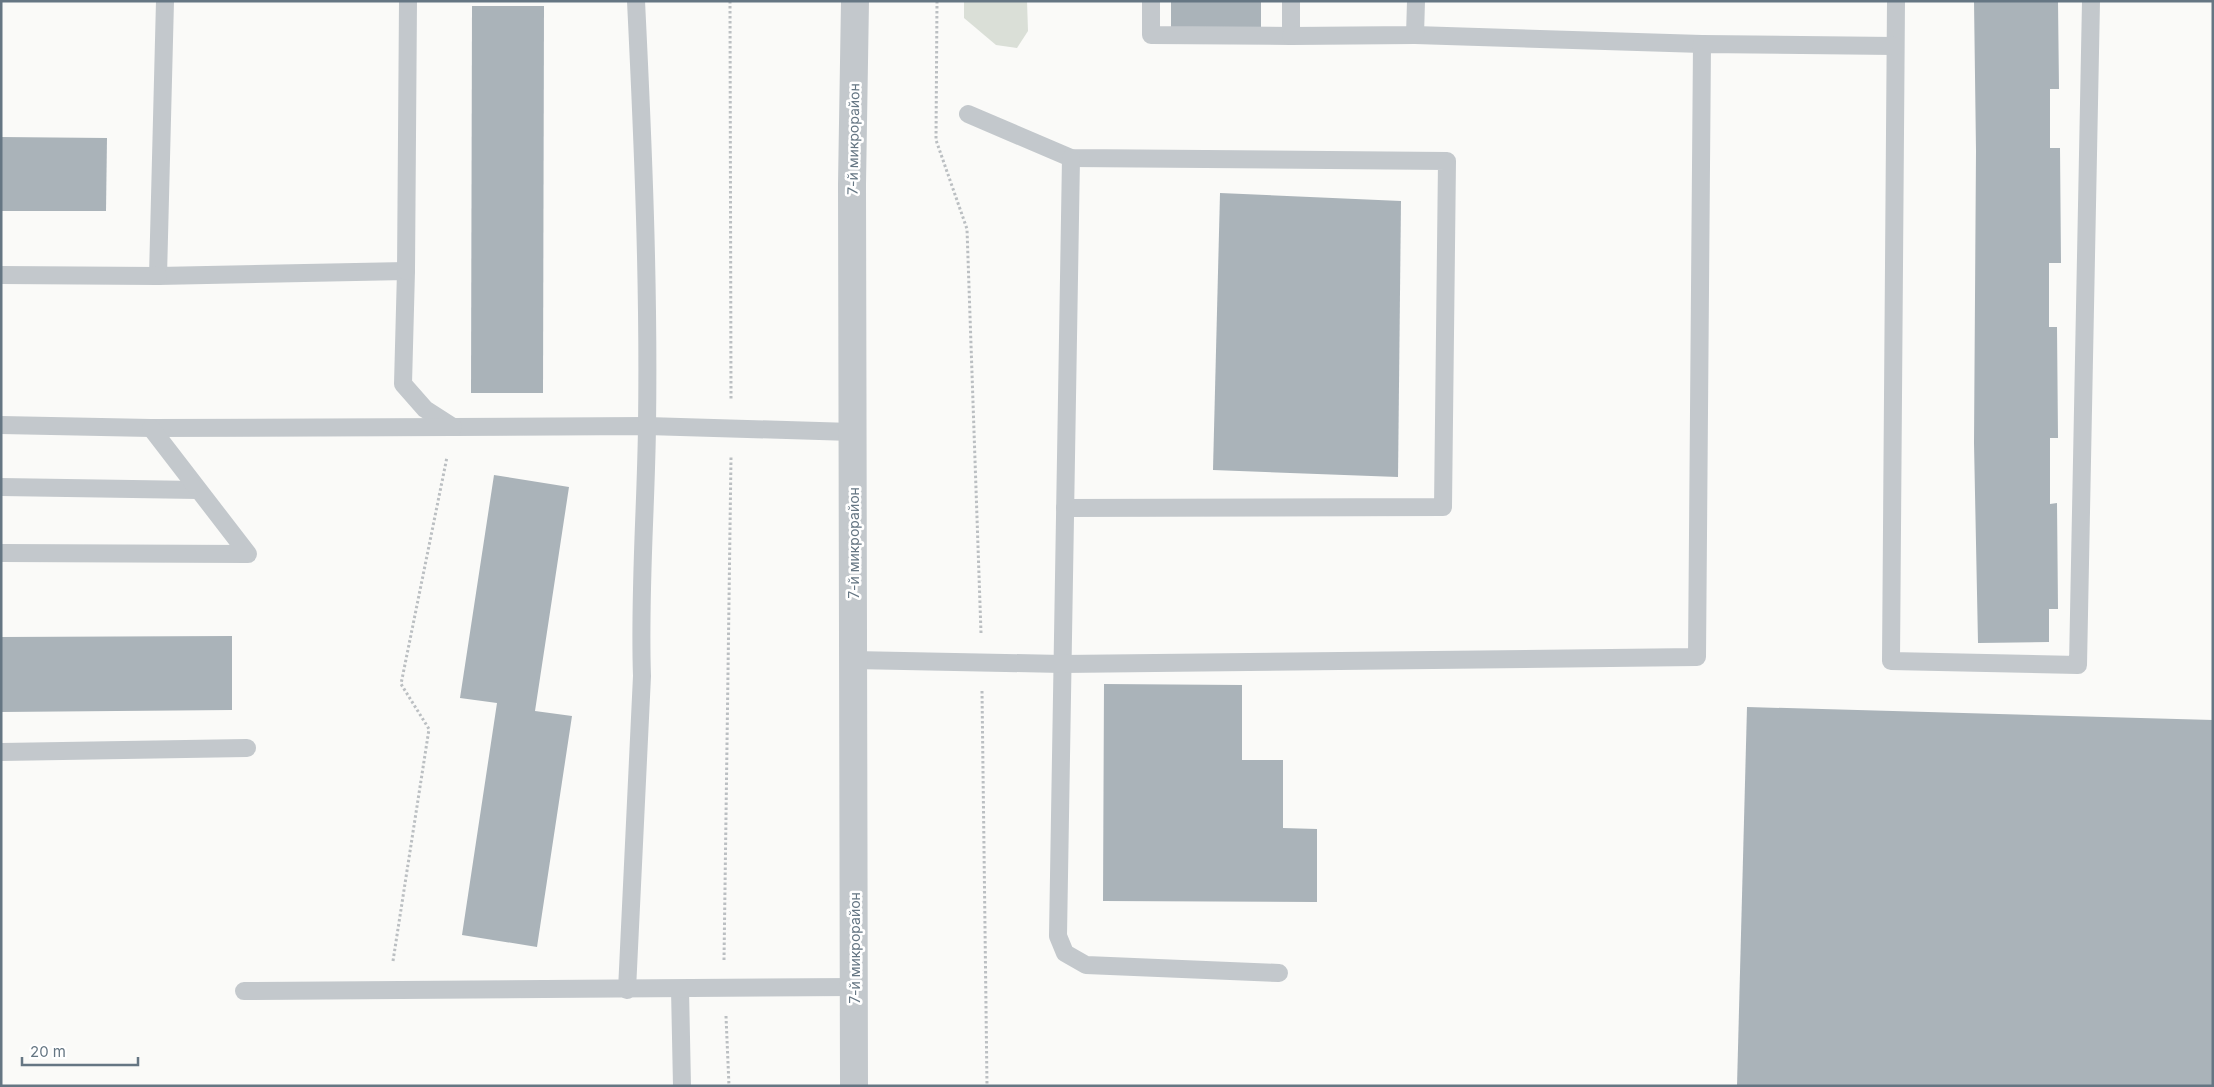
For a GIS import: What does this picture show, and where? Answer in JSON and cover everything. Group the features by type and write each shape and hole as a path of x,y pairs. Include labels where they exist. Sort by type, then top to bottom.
{"street":[{"name":"7-й микрорайон","path":"854,1086 852,184 855,1"}],"lane":[{"path":"158,276 165,1"},
{"path":"408,1 406,271 403,384 425,409 453,427"},
{"path":"627,990 642,676 640,628 647,426 645,176 636,1"},
{"path":"1151,1 1151,35 1291,36 1415,34 1702,44 1895,46"},
{"path":"1291,1 1291,36"},
{"path":"1415,34 1416,1"},
{"path":"1896,1 1891,661 2078,665 2091,1"},
{"path":"853,660 1062,664 1697,658 1702,44"},
{"path":"968,114 1071,158 1447,162 1444,507 1065,508"},
{"path":"1071,158 1058,936 1065,953 1086,965 1279,973"},
{"path":"1,275 158,276 406,271"},
{"path":"1,425 151,428 647,426 852,432"},
{"path":"1,553 248,554 151,428"},
{"path":"1,487 198,490"},
{"path":"1,752 247,748"},
{"path":"244,991 627,990 854,987"},
{"path":"680,989 682,1086"}],"path":[{"path":"729,1086 724,955 731,428 730,1"},
{"path":"936,1 936,140 967,230 982,662 987,1086"},
{"path":"389,991 429,729 401,684 453,427"}],"shaded area":[{"path":"964,1 1027,1 1028,31 1017,48 996,45 964,18"}],"building":[{"path":"1171,1 1261,1 1261,33 1171,33"},
{"path":"1974,1 2058,1 2059,89 2050,89 2050,148 2060,148 2061,263 2049,263 2049,327 2057,327 2058,438 2050,438 2050,504 2057,503 2058,609 2049,609 2049,642 1978,643 1974,443 1976,151"},
{"path":"472,6 544,6 543,393 471,393"},
{"path":"1,137 107,138 106,211 1,211"},
{"path":"1220,193 1401,201 1398,477 1213,470"},
{"path":"494,475 569,487 535,711 572,716 537,947 462,935 497,703 460,698"},
{"path":"232,636 232,710 1,712 1,637"},
{"path":"1104,684 1242,685 1242,760 1283,760 1283,828 1317,829 1317,902 1103,901"},
{"path":"1747,707 2213,720 2213,1086 1737,1086"}]}
